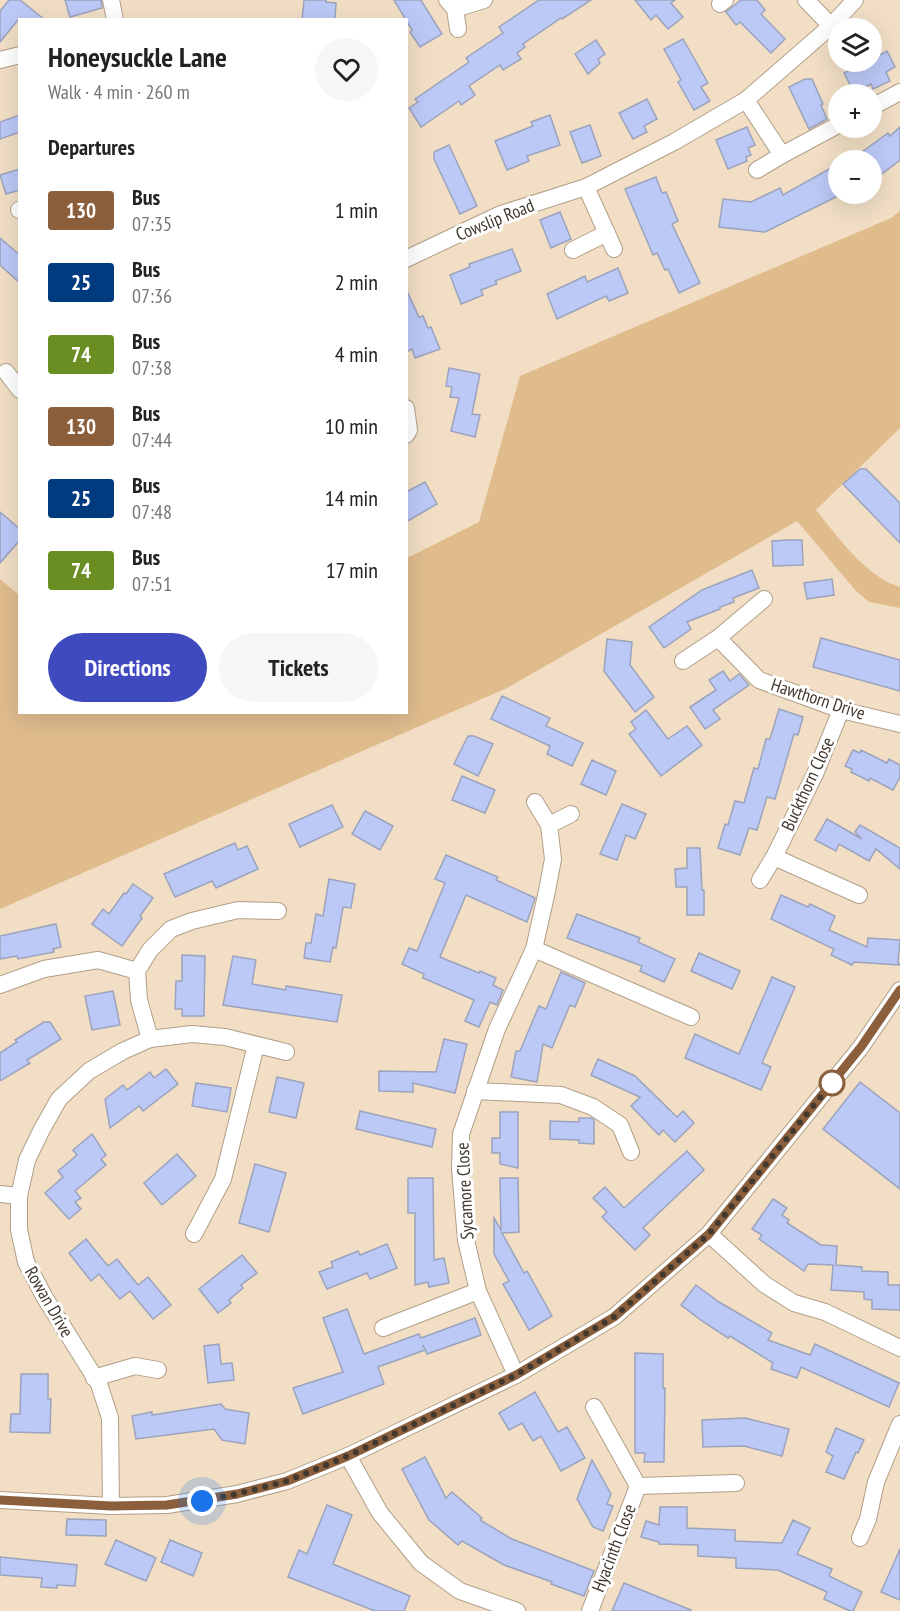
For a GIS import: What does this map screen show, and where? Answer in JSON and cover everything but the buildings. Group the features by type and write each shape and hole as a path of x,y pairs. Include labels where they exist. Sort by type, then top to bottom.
{"street":[{"path":"111,0 115,18"},
{"path":"458,29 451,5 484,0"},
{"path":"806,0 828,23"},
{"name":"Cowslip Road","path":"838,18 855,0"},
{"name":"Cowslip Road","path":"408,258 501,214 586,187 674,142 746,100 828,29"},
{"path":"0,60 18,56"},
{"path":"882,102 900,92"},
{"path":"746,100 782,155"},
{"path":"758,170 828,130"},
{"path":"586,187 614,249"},
{"path":"573,250 607,233"},
{"path":"6,372 18,387"},
{"path":"683,661 718,638 764,599"},
{"name":"Hawthorn Drive","path":"718,638 759,680 841,710 900,723"},
{"name":"Buckthorn Close","path":"760,880 774,857 815,774 841,710"},
{"name":"Sycamore Close","path":"516,1375 478,1292 466,1240 459,1168 461,1134 475,1091 497,1029 534,950 553,859 549,825 536,802"},
{"path":"549,825 571,814"},
{"path":"774,857 859,895"},
{"path":"150,1039 139,1000 137,971 150,950 171,929 192,921 238,910 278,911"},
{"path":"534,950 691,1017"},
{"path":"0,985 44,969 98,960 137,971"},
{"path":"0,1500 111,1506 167,1505 220,1498 287,1481 348,1456 516,1375 614,1317 709,1234 861,1047 900,990"},
{"name":"Rowan Drive","path":"111,1506 110,1418 99,1384 45,1298 26,1262 19,1230 19,1196 27,1160 59,1099 89,1071 123,1051 150,1039 192,1034 225,1037 286,1052"},
{"path":"194,1234 223,1179 256,1045"},
{"path":"475,1091 561,1095 593,1107 620,1125 631,1152"},
{"path":"0,1194 19,1196"},
{"path":"709,1234 764,1284 794,1303 825,1312 900,1348"},
{"path":"383,1328 478,1292"},
{"path":"94,1378 135,1366 158,1370"},
{"name":"Hyacinth Close","path":"594,1407 638,1486"},
{"path":"860,1538 868,1519 876,1482 900,1424"},
{"path":"348,1456 380,1513 421,1563 459,1591 517,1611"},
{"name":"Hyacinth Close","path":"638,1486 736,1483"},
{"name":"Hyacinth Close","path":"590,1611 638,1486"}],"shaded area":[{"path":"900,211 900,428 816,510 843,544 864,565 876,575 900,587 900,608 869,602 856,591 797,521 507,688 0,909 0,579 18,594 18,714 408,714 408,558 479,522 520,376 891,218"}],"bus line":[{"name":"130","path":"0,1500 111,1506 167,1505 237,1494 287,1481 348,1456 516,1375 614,1317 709,1234 861,1047 900,990"}],"route":[{"path":"202,1501 287,1481 348,1456 516,1375 614,1317 709,1234 837,1077 832,1083"}]}
